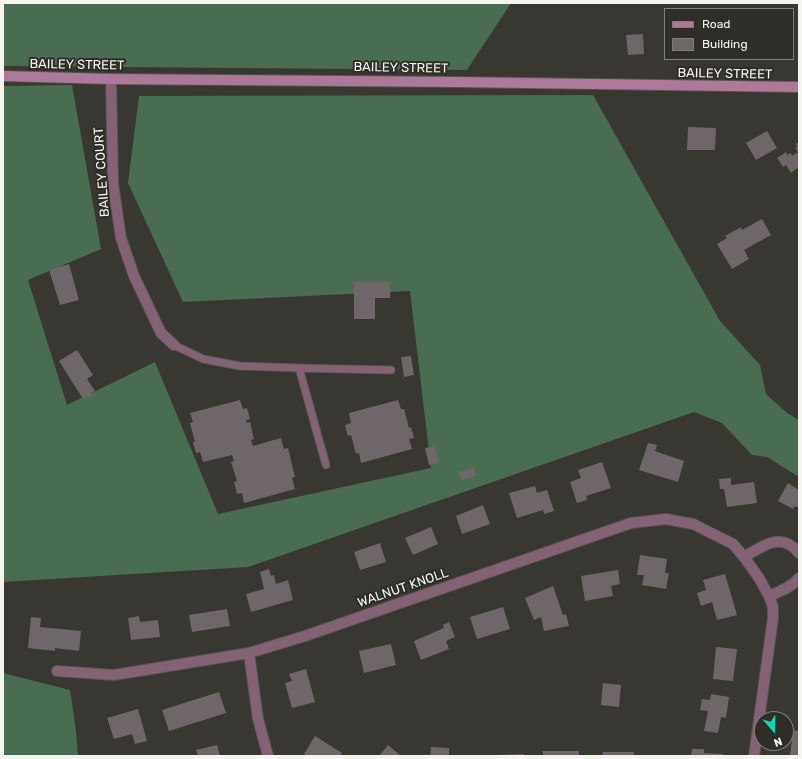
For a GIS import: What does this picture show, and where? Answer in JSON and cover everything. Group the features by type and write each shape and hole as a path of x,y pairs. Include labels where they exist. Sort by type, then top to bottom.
{"street":[{"name":"BAILEY STREET","path":"3,76 111,79 799,87"},
{"name":"BAILEY COURT","path":"111,79 113,184 121,238 134,276 161,333 174,345"},
{"name":"WALNUT KNOLL","path":"57,671 114,675 249,654 313,634 631,523 666,519 693,524 733,544 759,578 769,596 773,607 773,618 754,756"},
{"path":"744,557 766,544 778,541 789,544 799,554"},
{"path":"769,596 789,587 799,578"},
{"path":"249,654 258,719 268,756"}],"lane":[{"path":"174,345 203,359 240,366 391,370"},
{"path":"298,368 326,465"}],"green space":[{"path":"3,3 511,3 467,70 3,66"},
{"path":"72,85 101,249 28,280 67,405 155,362 218,514 431,468 410,291 183,302 128,183 139,96 593,95 720,321 760,365 766,394 787,413 799,420 799,477 767,457 752,455 722,423 694,412 248,567 3,582 3,86"},
{"path":"3,673 70,690 78,756 3,756"}],"building":[{"path":"643,34 644,54 628,55 626,35"},
{"path":"688,127 716,128 715,150 687,150"},
{"path":"767,131 777,148 756,160 746,143"},
{"path":"799,142 799,167 791,173 786,165 783,167 777,158 786,152 787,155 791,153 792,156 798,152 795,148 797,147 796,144"},
{"path":"762,219 771,235 744,250 749,259 732,269 717,244 727,238 725,236 741,227 742,230"},
{"path":"69,264 79,300 60,305 49,270"},
{"path":"354,282 390,282 390,298 375,298 375,319 354,319"},
{"path":"77,350 93,375 87,379 95,391 91,393 93,396 89,398 88,396 83,399 59,361"},
{"path":"411,356 414,375 404,377 401,357"},
{"path":"240,400 243,409 247,408 250,419 246,420 247,423 250,422 254,439 251,440 253,446 281,438 284,449 288,448 295,477 292,478 295,489 244,503 242,493 237,494 234,482 237,481 231,462 234,461 232,455 203,462 200,452 196,453 190,423 193,422 190,413"},
{"path":"398,400 401,409 404,409 409,428 411,427 414,438 409,439 412,449 361,463 359,453 356,454 351,435 348,436 345,425 351,423 349,413"},
{"path":"648,443 657,445 655,451 684,461 678,482 639,470"},
{"path":"435,446 439,463 429,465 425,448"},
{"path":"602,462 611,488 586,496 587,500 577,503 570,482 581,478 578,470"},
{"path":"474,467 476,476 461,480 459,472"},
{"path":"731,478 731,485 754,482 757,503 727,507 724,489 720,489 719,479"},
{"path":"788,483 799,490 799,508 795,506 793,509 778,501"},
{"path":"535,486 537,493 547,490 554,511 544,514 543,510 517,518 509,493"},
{"path":"483,505 490,524 462,534 456,516"},
{"path":"431,527 438,544 413,555 405,538"},
{"path":"380,543 386,562 360,570 354,552"},
{"path":"640,555 667,559 665,573 669,573 666,589 642,585 644,575 637,575"},
{"path":"269,569 271,576 274,575 276,584 288,580 293,600 251,612 246,594 264,589 260,572"},
{"path":"618,570 620,584 611,586 613,596 585,601 581,576"},
{"path":"725,574 737,615 717,620 712,602 701,606 697,593 706,590 703,580"},
{"path":"553,586 563,615 566,614 569,626 544,631 541,617 534,620 525,598"},
{"path":"503,607 510,629 477,639 470,617"},
{"path":"227,609 230,626 192,632 189,615"},
{"path":"139,616 140,622 158,620 160,637 131,640 128,618"},
{"path":"31,617 41,618 40,627 81,631 79,651 55,648 55,651 28,648"},
{"path":"449,622 455,637 446,641 449,649 421,660 414,641 444,628 443,625"},
{"path":"391,644 396,665 364,673 359,651"},
{"path":"716,647 737,649 733,681 713,679"},
{"path":"306,669 315,702 292,708 285,683 292,681 289,674"},
{"path":"603,683 621,685 619,707 601,705"},
{"path":"219,692 226,713 169,731 162,710"},
{"path":"711,694 729,697 726,718 721,717 718,733 704,731 708,711 700,710 702,699 710,700"},
{"path":"138,709 147,741 135,744 132,734 114,739 107,718"},
{"path":"794,730 799,731 799,756 790,756 791,751 794,751"},
{"path":"315,736 342,753 340,756 307,756 304,754"},
{"path":"217,745 220,756 198,756 196,750"},
{"path":"388,745 401,756 379,756"},
{"path":"431,747 449,748 449,756 430,756"},
{"path":"692,749 704,749 704,753 723,754 723,756 691,756"},
{"path":"543,751 579,751 579,756 543,756"},
{"path":"603,752 634,752 634,756 602,756"},
{"path":"524,754 524,756 494,756 494,755"}]}
